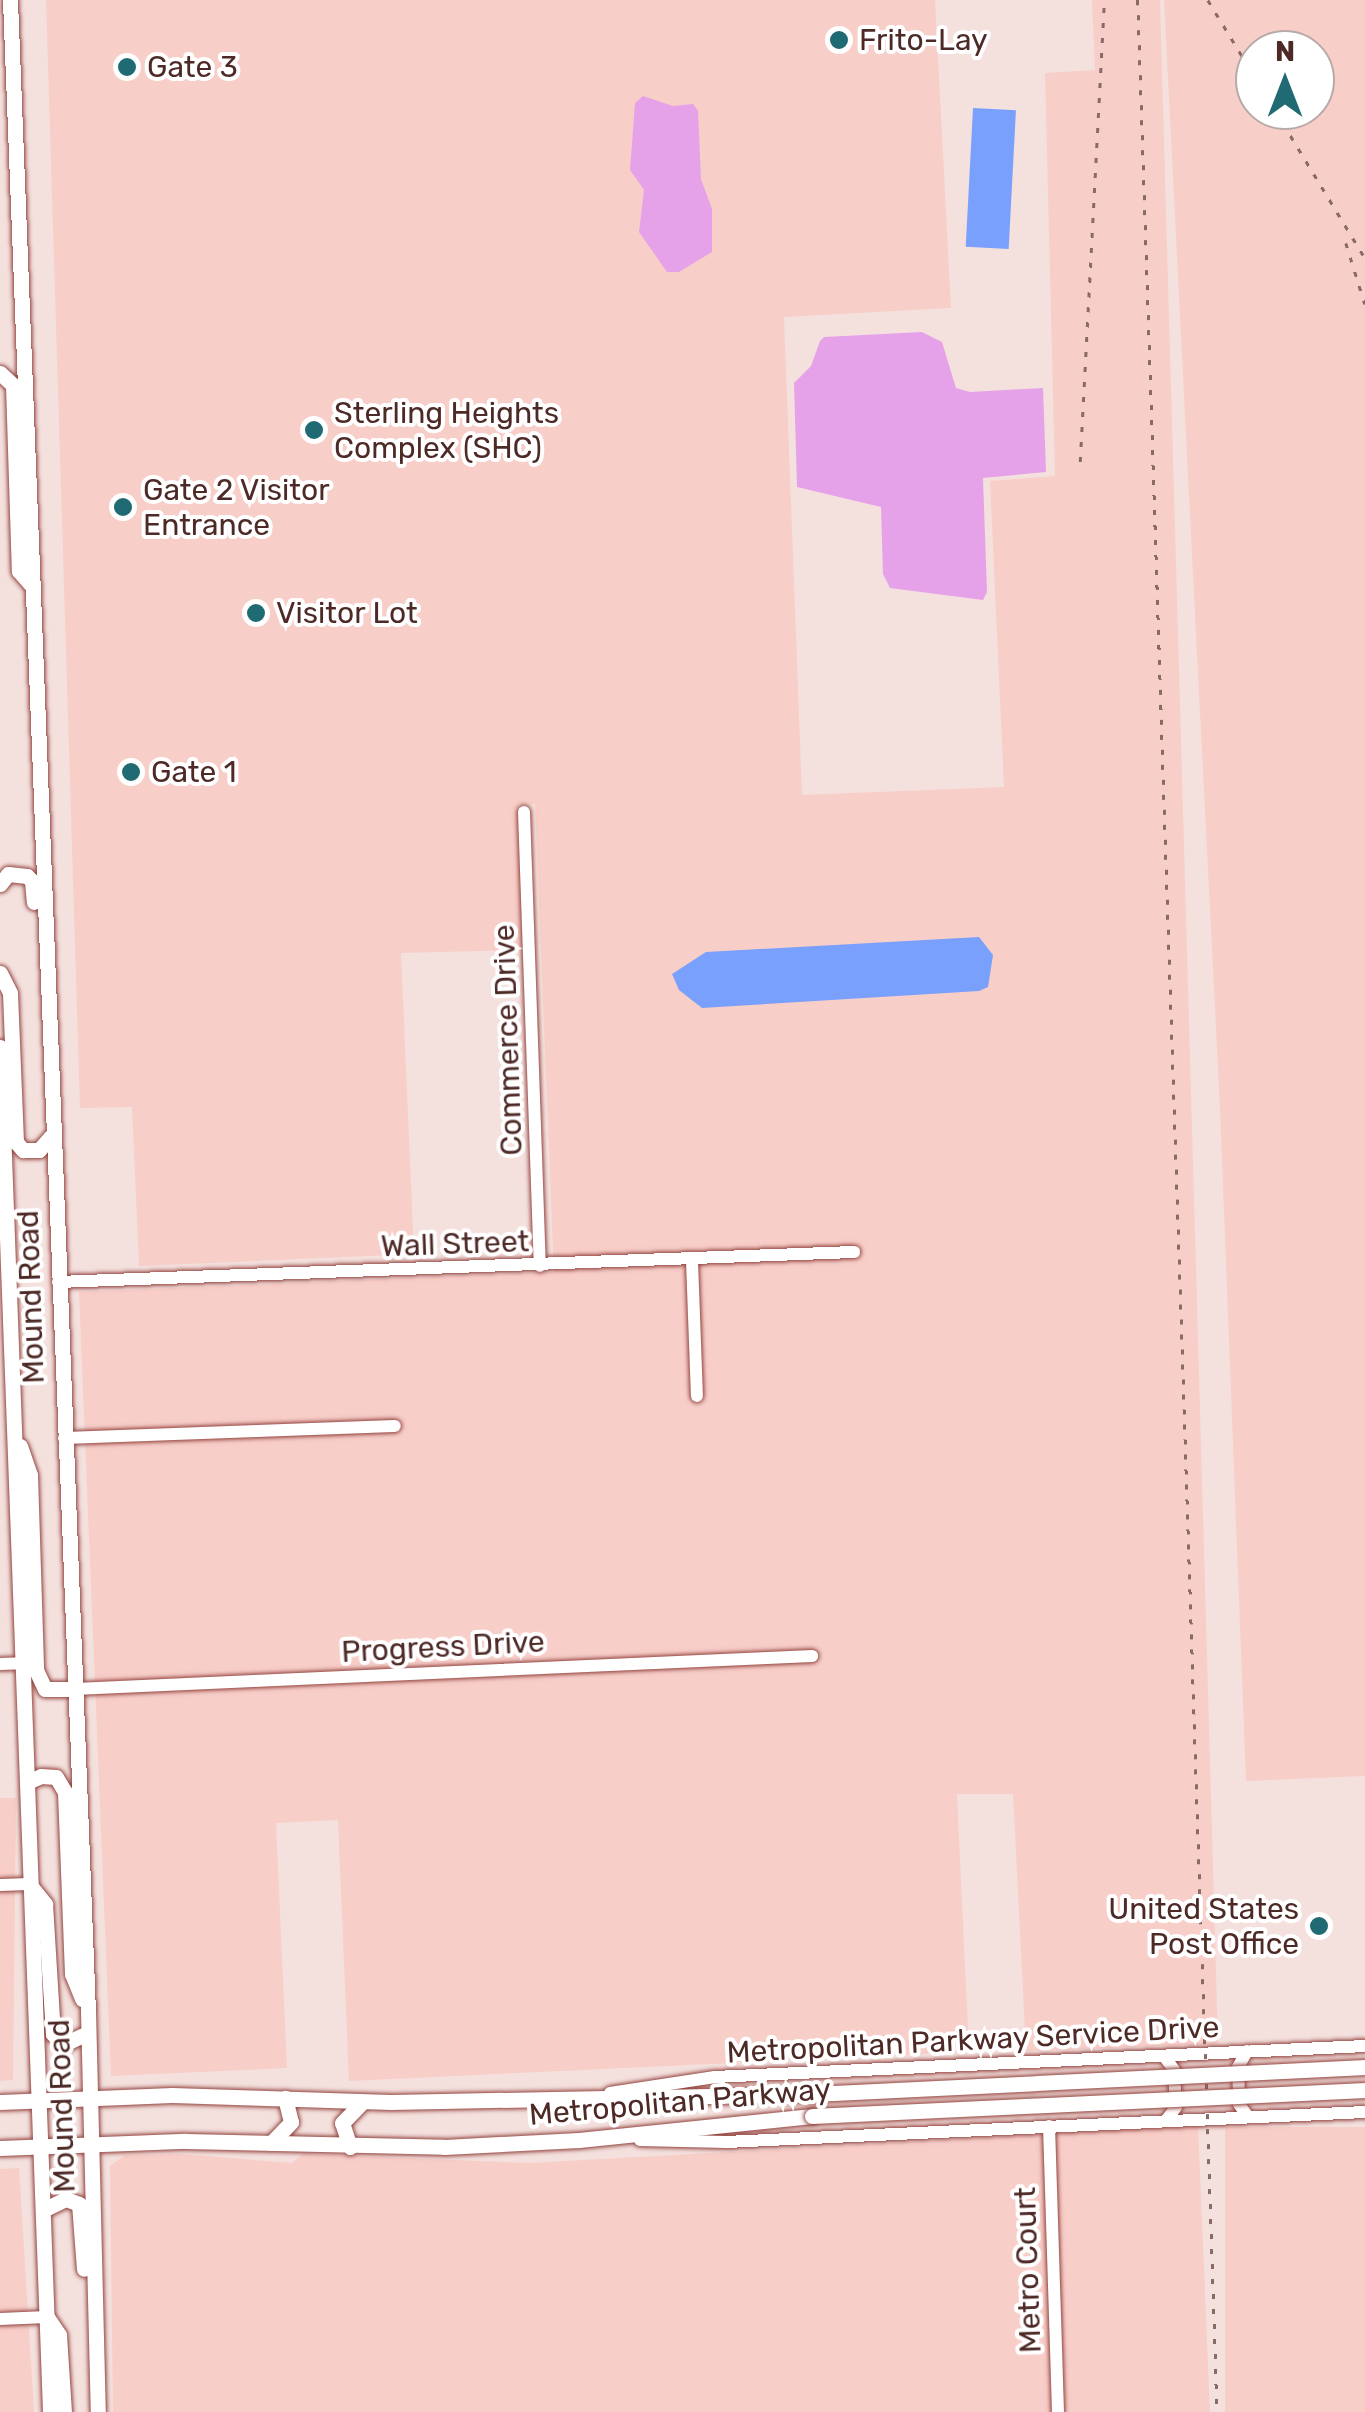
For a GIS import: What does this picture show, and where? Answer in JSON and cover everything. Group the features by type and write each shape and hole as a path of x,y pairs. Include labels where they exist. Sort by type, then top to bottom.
{"main road":[{"name":"Mound Road","path":"10,0 88,2012 96,2412"},
{"path":"0,56 12,71"},
{"path":"0,272 20,270"},
{"path":"0,373 13,385 18,571 32,586"},
{"path":"0,884 18,872 32,881 38,1051 50,1089"},
{"path":"0,972 10,993 16,1142 23,1150 38,1150 52,1136"},
{"name":"Mound Road","path":"0,1047 50,2412"},
{"path":"14,1428 30,1475 36,1670 45,1688 75,1688"},
{"path":"27,1782 41,1776 56,1777 65,1792 72,1974 88,2012"},
{"path":"30,1884 46,1904 53,2034 59,2042 70,2044 88,2034"},
{"name":"Metropolitan Parkway","path":"0,2102 90,2097 362,2102 813,2094 1365,2068"},
{"name":"Metropolitan Parkway","path":"0,2148 271,2143 350,2147 598,2138 812,2116 1365,2090"},
{"path":"271,2143 291,2122 285,2098"},
{"path":"350,2147 342,2123 348,2112 362,2102"},
{"path":"44,2210 66,2199 81,2209 88,2397 96,2412"},
{"path":"47,2317 59,2335 64,2412"}],"street":[{"name":"Commerce Drive","path":"524,812 540,1266"},
{"name":"Wall Street","path":"58,1282 854,1252"},
{"path":"692,1261 697,1396"},
{"path":"64,1438 395,1426"},
{"name":"Progress Drive","path":"75,1688 812,1656"},
{"path":"0,1664 23,1663"},
{"path":"0,1885 30,1884"},
{"name":"Metropolitan Parkway Service Drive","path":"585,2098 680,2080 1365,2046"},
{"path":"1247,2051 1238,2067 1240,2104 1248,2117"},
{"path":"1164,2056 1174,2070 1176,2107 1166,2121"},
{"path":"598,2138 726,2142 1365,2112"},
{"name":"Metro Court","path":"1049,2126 1058,2412"},
{"path":"0,2319 47,2317"}],"shaded area":[{"path":"46,0 935,0 951,308 784,317 802,795 1004,787 990,481 1055,476 1045,73 1095,70 1092,0 1160,0 1218,2044 1026,2051 1013,1794 957,1794 969,2052 349,2081 338,1820 276,1823 287,2068 111,2076 79,1292 554,1272 535,804 518,805 523,950 401,953 414,1254 139,1266 132,1107 80,1108"},
{"path":"1164,0 1365,0 1365,1776 1246,1781 1220,1108"},
{"path":"643,96 673,106 693,104 698,111 701,179 712,209 712,252 679,272 667,272 639,232 644,190 630,170 635,103"},
{"path":"922,332 942,342 956,388 970,392 1043,388 1046,472 983,478 987,592 983,600 890,588 883,574 881,507 797,487 794,383 811,366 820,341 824,337"},
{"path":"0,1798 16,1798 13,2080 0,2081"},
{"path":"1198,2126 1210,2412 113,2412 110,2166 125,2155 180,2154 292,2163 303,2154 530,2163"},
{"path":"1225,2127 1365,2127 1365,2412 1225,2412"},
{"path":"19,2168 34,2412 0,2412 0,2169"}],"water":[{"path":"973,108 1016,110 1009,249 966,247"},
{"path":"979,937 993,955 988,987 979,991 702,1008 679,990 672,974 706,952"}],"railway":[{"path":"1080,462 1104,0"},
{"path":"1138,0 1217,2412"},
{"path":"1208,0 1235,44"},
{"path":"1287,130 1365,258"},
{"path":"1346,243 1365,304"}],"place":[{"name":"Frito-Lay","path":"839,40"},
{"name":"Gate 3","path":"127,67"},
{"name":"Sterling Heights Complex (SHC)","path":"314,430"},
{"name":"Gate 2 Visitor Entrance","path":"123,507"},
{"name":"Visitor Lot","path":"256,613"},
{"name":"Gate 1","path":"131,772"},
{"name":"United States Post Office","path":"1319,1926"}]}
